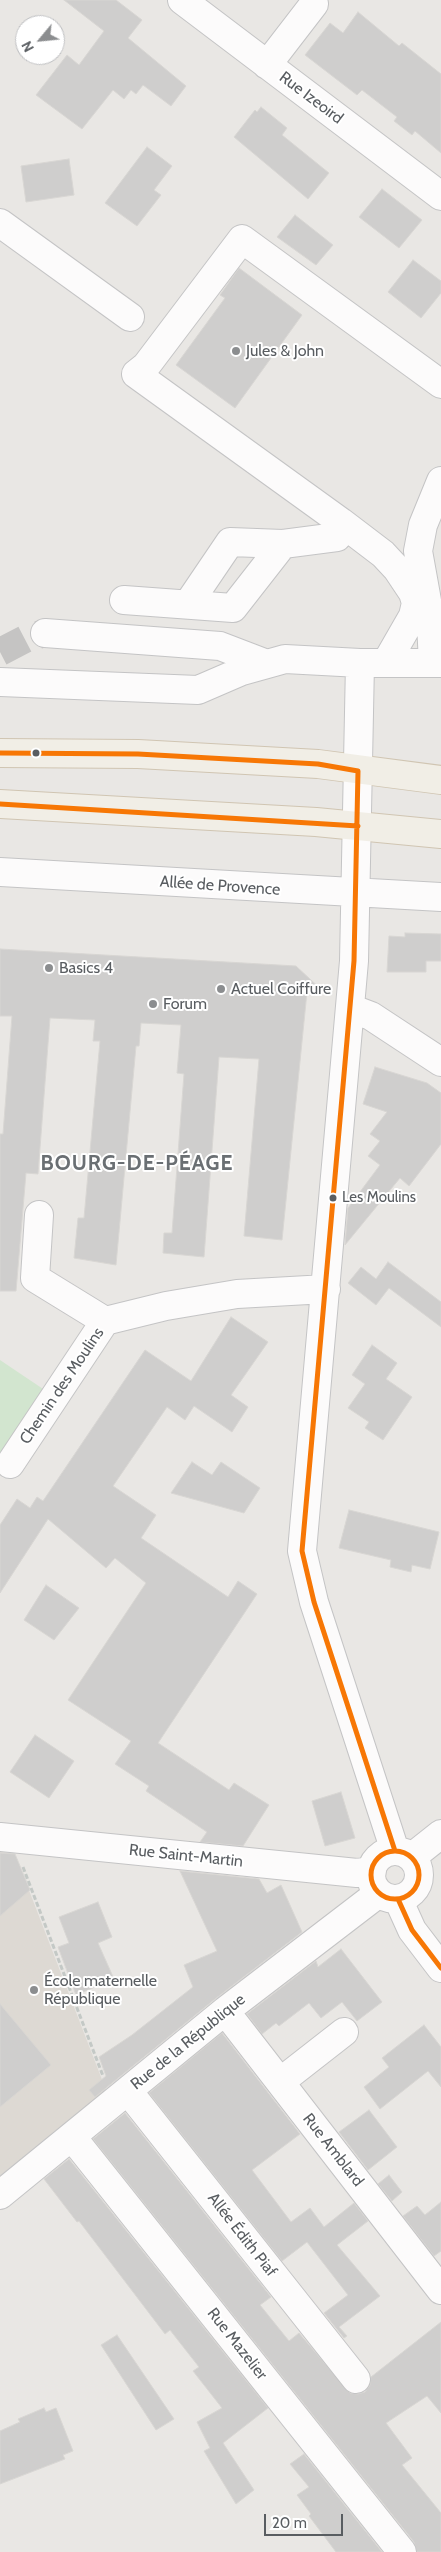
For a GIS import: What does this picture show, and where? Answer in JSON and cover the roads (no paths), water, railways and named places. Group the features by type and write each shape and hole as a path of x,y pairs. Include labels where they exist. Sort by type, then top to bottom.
{"main road":[{"path":"0,753 138,754 318,764 358,771 441,780"},
{"path":"0,804 358,826 441,834"}],"street":[{"name":"Rue Izeoird","path":"182,0 441,196"},
{"path":"268,65 314,4"},
{"path":"0,222 130,317"},
{"path":"386,663 413,616 416,604 414,594 383,554 339,529 136,374 146,366 242,239 336,310 441,384"},
{"path":"0,682 198,690 242,671 285,659 360,664 437,663 418,551 423,525 441,481"},
{"path":"283,544 222,620 214,622 177,619 184,598 214,565 230,542 283,544 339,529"},
{"path":"214,565 247,590"},
{"path":"124,600 184,598 247,590"},
{"path":"45,633 220,646 267,664"},
{"path":"360,664 357,893 350,1008 302,1551 314,1602 417,1867 416,1888 408,1896 383,1888"},
{"name":"Allée de Provence","path":"0,872 441,897"},
{"path":"350,1008 371,1016 441,1062"},
{"path":"39,1215 35,1278 105,1321"},
{"name":"Chemin des Moulins","path":"10,1464 105,1321 166,1306 237,1294 326,1289"},
{"path":"417,1867 441,1834"},
{"name":"Rue Saint-Martin","path":"6,1838 349,1873 383,1888"},
{"path":"417,1867 379,1857 383,1888 441,1968"},
{"name":"Rue de la République","path":"0,2195 225,2011 383,1888"},
{"name":"Rue Amblard","path":"225,2011 441,2290"},
{"path":"280,2082 344,2032"},
{"name":"Allée Édith Piaf","path":"121,2097 356,2379"},
{"name":"Rue Mazelier","path":"72,2136 402,2552"}],"tunnel":[{"path":"0,652 27,638 45,633"}],"place":[{"name":"Jules & John","path":"236,351"},
{"name":"Basics 4","path":"49,968"},
{"name":"Actuel Coiffure","path":"221,989"},
{"name":"Forum","path":"153,1004"},
{"name":"Les Moulins","path":"333,1198"},
{"name":"École maternelle République","path":"34,1990"}],"district":[{"name":"BOURG-DE-PÉAGE","path":"137,1164"}]}
